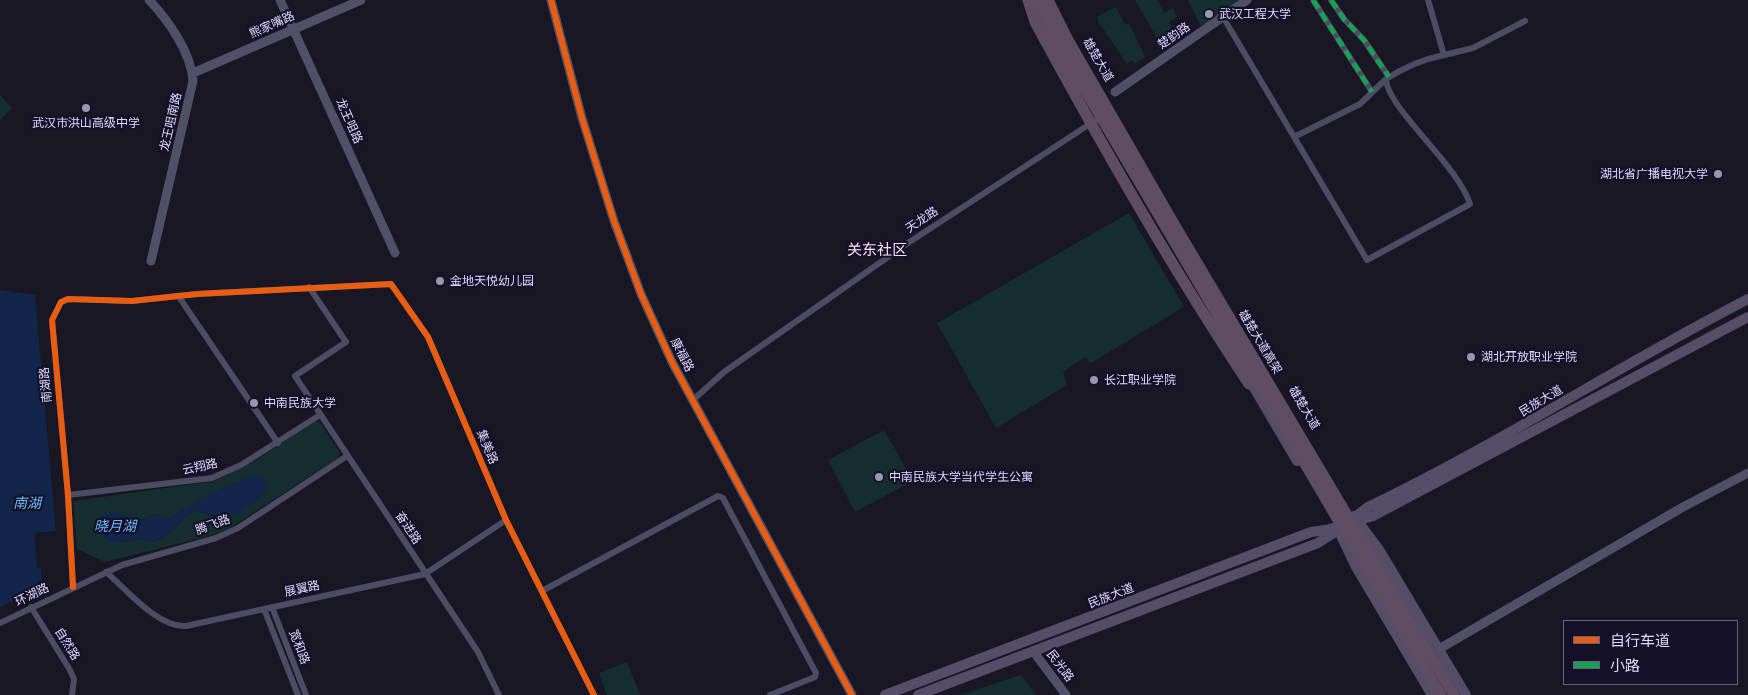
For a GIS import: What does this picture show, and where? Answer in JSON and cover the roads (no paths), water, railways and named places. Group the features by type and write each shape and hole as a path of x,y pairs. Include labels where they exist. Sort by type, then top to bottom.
{"highway":[{"path":"1028,0 1035,22 1082,108 1196,302 1267,410"},
{"name":"雄楚大道高架","path":"1039,0 1058,44 1441,695"},
{"name":"雄楚大道高架","path":"1048,0 1068,40 1169,216 1454,695"}],"main road":[{"name":"雄楚大道","path":"1032,0 1052,43 1096,120 1267,410 1346,523 1380,551 1466,695"},
{"name":"雄楚大道","path":"1053,0 1346,523 1356,567 1432,695"},
{"name":"民族大道","path":"918,695 1318,543 1368,507 1527,424 1688,330 1748,299"},
{"name":"民族大道","path":"885,695 1311,532 1373,516 1748,317"}],"street":[{"path":"149,0 182,47 193,73"},
{"name":"龙王咀路","path":"280,0 395,253"},
{"name":"熊家嘴路","path":"193,73 361,0"},
{"name":"康福路","path":"552,0 582,118 614,221 640,294 672,362 852,695"},
{"name":"楚韵路","path":"1115,92 1247,0"},
{"path":"1313,0 1372,92"},
{"path":"1223,17 1367,260 1470,204 1454,172 1408,118 1386,87 1388,78 1364,40 1344,19 1331,0"},
{"path":"1428,0 1444,55"},
{"path":"1294,137 1360,104 1388,78 1429,58 1473,48 1525,21"},
{"name":"龙王咀南路","path":"151,261 193,81 193,73"},
{"name":"天龙路","path":"693,400 724,372 908,243 1096,120"},
{"name":"集美路","path":"309,287 391,284 428,337 506,520 594,695"},
{"name":"南湖路","path":"73,587 68,495 53,314 66,300 132,302 309,287"},
{"name":"奋进路","path":"309,287 346,342 295,376 478,652 499,695"},
{"path":"179,297 278,443"},
{"name":"云翔路","path":"68,495 212,478 234,469 320,415"},
{"name":"腾飞路","path":"73,587 136,560 216,538 238,528 347,456"},
{"path":"1439,649 1683,507 1748,473"},
{"path":"542,591 718,496 724,498 816,673 815,677 770,695"},
{"name":"展翼路","path":"106,572 156,616 173,625 192,625 425,574 506,520"},
{"name":"环湖路","path":"0,623 73,587"},
{"name":"自然路","path":"31,607 74,678 72,695"},
{"name":"宽和路","path":"272,607 306,695"},
{"name":"宽和路","path":"264,609 298,695"},
{"name":"民光路","path":"1033,651 1066,695"}],"water":[{"name":"南湖","path":"0,290 35,295 56,531 34,533 37,568 41,568 42,588 0,607"},
{"name":"晓月湖","path":"253,475 266,481 268,487 265,493 248,507 227,517 221,518 194,509 167,535 154,542 138,539 113,543 101,533 99,525 101,517 105,514 117,512 125,516 132,523 157,514 169,518 204,497"}],"place":[{"name":"武汉工程大学","path":"1209,14"},
{"name":"武汉市洪山高级中学","path":"86,108"},
{"name":"湖北省广播电视大学","path":"1718,174"},
{"name":"金地天悦幼儿园","path":"440,281"},
{"name":"湖北开放职业学院","path":"1471,357"},
{"name":"长江职业学院","path":"1094,380"},
{"name":"中南民族大学","path":"254,403"},
{"name":"中南民族大学当代学生公寓","path":"879,477"}],"district":[{"name":"关东社区","path":"877,250"}]}
